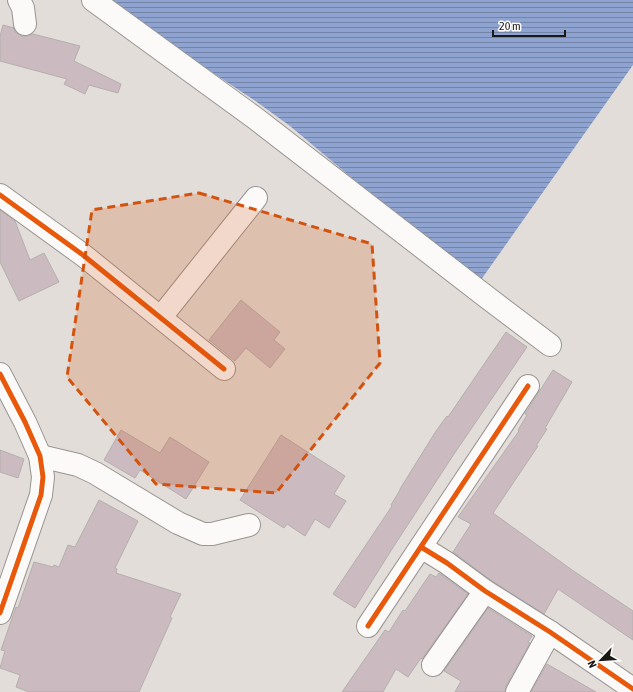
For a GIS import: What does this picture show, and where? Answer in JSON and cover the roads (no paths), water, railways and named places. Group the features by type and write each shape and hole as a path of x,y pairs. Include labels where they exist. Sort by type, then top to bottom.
{"street":[{"path":"19,0 23,8 24,24"},
{"path":"93,0 255,118 550,345"},
{"path":"0,195 83,255 224,369"},
{"path":"161,317 256,198"},
{"path":"0,374 25,422 40,456 43,477 41,494 0,612"},
{"path":"368,626 528,386"},
{"path":"40,456 78,465 95,473 178,523 203,534 212,534 249,525"},
{"path":"421,547 447,563 485,591 550,632 628,688"},
{"path":"433,665 485,591"},
{"path":"517,692 550,632"}],"water":[{"path":"102,0 633,0 633,65 478,284 290,126 254,100"}]}
